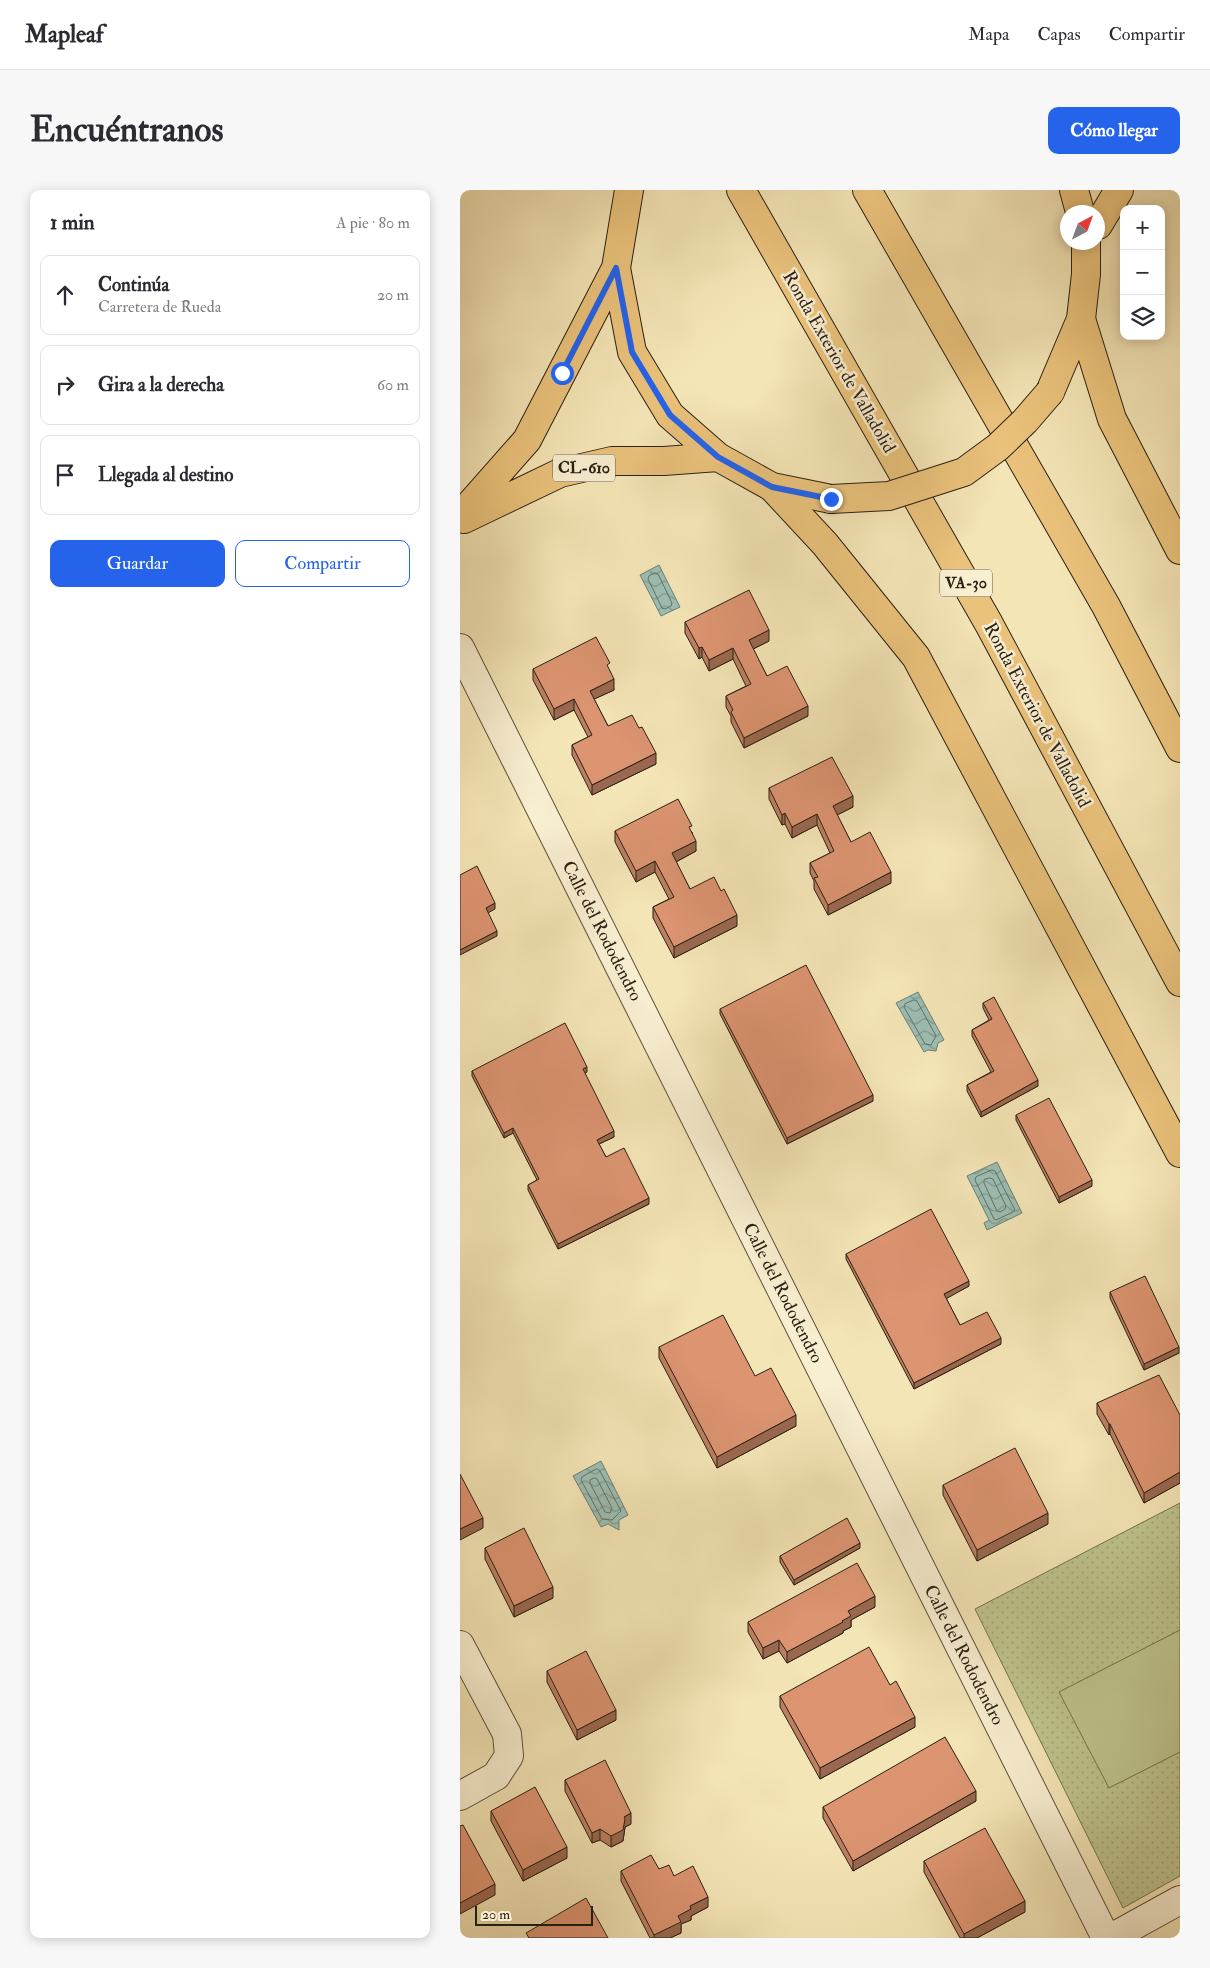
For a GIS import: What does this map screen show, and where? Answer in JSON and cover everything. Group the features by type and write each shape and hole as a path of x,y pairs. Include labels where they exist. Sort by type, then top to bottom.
{"main road":[{"path":"460,516 527,440 616,268 629,190"},
{"name":"Ronda Exterior de Valladolid","path":"741,190 989,624 1180,982"},
{"path":"867,190 1106,606 1180,748"},
{"path":"1074,190 1078,205"},
{"path":"1105,213 1119,190"},
{"path":"616,268 632,352 670,415 718,457 772,487 831,499 890,496 964,472 1025,421 1050,392 1081,319 1087,250"},
{"path":"1081,319 1112,419 1180,550"},
{"name":"CL-610","path":"460,521 560,473 612,461 664,461 718,457"},
{"path":"772,487 825,544 916,657 1180,1153"}],"street":[{"name":"Calle del Rododendro","path":"460,648 1106,1938"},
{"path":"460,1645 507,1734 509,1756 496,1776 460,1796"},
{"path":"1111,1938 1180,1900"}],"green space":[{"path":"1180,1503 1180,1876 1123,1908 975,1609"},
{"path":"1180,1630 1180,1752 1109,1788 1059,1692"}],"water":[{"path":"659,565 680,607 661,616 640,575"},
{"path":"918,992 944,1040 938,1043 936,1051 928,1050 924,1052 896,1003"},
{"path":"997,1162 1022,1213 987,1230 984,1223 989,1220 967,1176"},
{"path":"601,1461 628,1515 619,1520 619,1530 608,1524 601,1527 573,1476"}],"building":[{"path":"749,590 769,630 749,640 767,676 787,666 808,706 744,738 731,712 733,710 726,696 751,684 733,648 709,660 702,647 699,648 685,622"},
{"path":"596,637 610,663 607,665 614,679 590,691 608,726 632,715 639,728 642,727 656,753 592,785 572,745 592,735 574,699 554,709 533,669"},
{"path":"832,757 853,796 833,806 851,842 870,832 891,872 828,905 814,878 818,877 810,863 834,851 817,814 792,827 785,813 782,815 769,788"},
{"path":"678,799 692,826 689,827 696,841 672,853 690,889 714,877 721,891 724,889 737,915 674,947 653,907 674,897 655,861 636,871 615,831"},
{"path":"477,866 495,903 486,908 497,931 460,950 460,875"},
{"path":"806,965 873,1095 787,1138 720,1009"},
{"path":"994,997 1038,1080 981,1112 967,1085 994,1071 972,1030 992,1019 983,1003"},
{"path":"565,1023 587,1067 583,1069 614,1131 597,1140 606,1157 624,1148 649,1198 558,1244 528,1185 539,1179 513,1128 504,1133 472,1071"},
{"path":"1049,1098 1092,1180 1059,1197 1016,1115"},
{"path":"931,1209 969,1281 944,1294 960,1325 987,1312 1001,1338 914,1383 846,1254"},
{"path":"1145,1276 1179,1347 1144,1364 1110,1292"},
{"path":"723,1315 755,1376 771,1368 796,1415 717,1457 659,1347"},
{"path":"1159,1375 1180,1415 1180,1472 1144,1493 1110,1424 1097,1403"},
{"path":"1015,1448 1048,1513 977,1550 943,1485"},
{"path":"460,1474 483,1518 460,1529"},
{"path":"847,1518 860,1543 794,1580 780,1556"},
{"path":"524,1528 553,1587 514,1606 485,1548"},
{"path":"857,1563 875,1596 848,1611 851,1616 843,1622 787,1652 779,1640 763,1648 748,1622"},
{"path":"869,1647 890,1685 896,1681 915,1717 820,1768 780,1696"},
{"path":"586,1651 616,1710 577,1730 547,1671"},
{"path":"945,1737 976,1791 853,1861 823,1807"},
{"path":"605,1760 631,1813 624,1817 623,1830 611,1836 600,1829 592,1833 565,1780"},
{"path":"535,1787 567,1847 523,1870 491,1811"},
{"path":"463,1825 495,1884 460,1903 460,1826"},
{"path":"985,1828 1025,1901 964,1934 924,1861"},
{"path":"651,1855 659,1869 669,1865 674,1876 693,1866 708,1897 690,1906 691,1909 678,1916 681,1922 654,1935 621,1871"},
{"path":"586,1898 608,1938 529,1938 526,1933"}],"route":[{"path":"562,373 616,268 632,352 670,415 718,457 772,487 831,499"}]}
